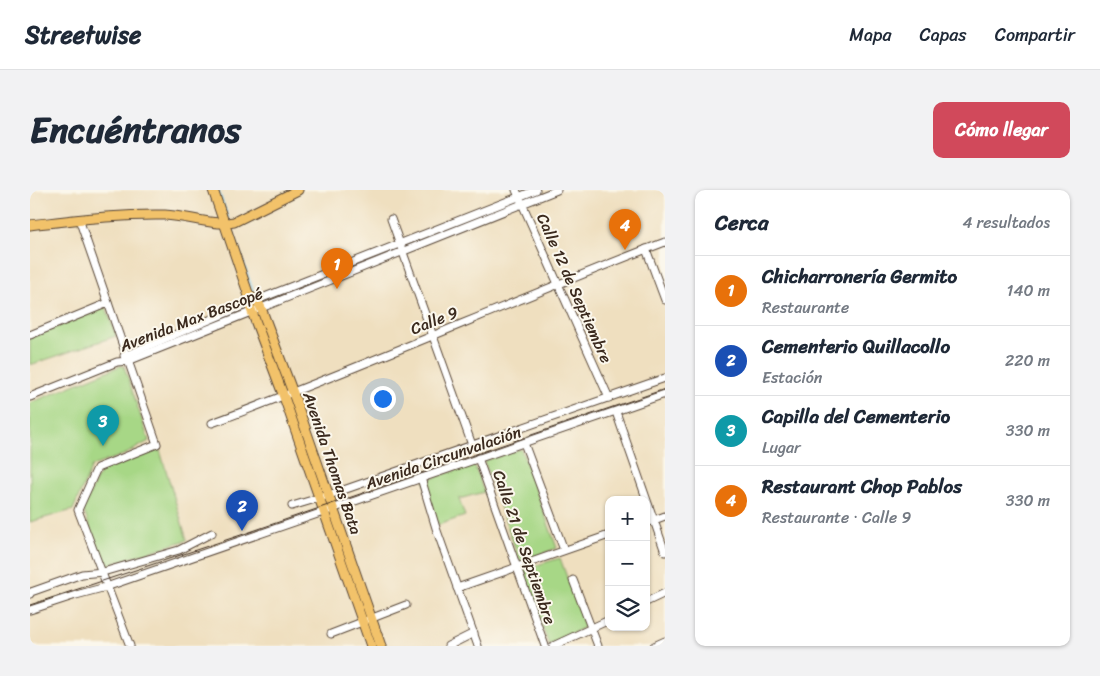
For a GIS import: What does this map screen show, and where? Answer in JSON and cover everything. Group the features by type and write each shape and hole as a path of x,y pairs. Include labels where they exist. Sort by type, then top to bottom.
{"main road":[{"name":"Avenida Thomas Bata","path":"213,190 323,513 366,619 381,646"},
{"path":"30,225 79,219 165,215 225,224 234,222 298,190"},
{"name":"Avenida Thomas Bata","path":"253,304 293,393 334,509 366,619 371,646"}],"street":[{"name":"Avenida Max Bascopé","path":"30,397 253,304 401,249 536,190"},
{"name":"Avenida Max Bascopé","path":"519,197 557,190"},
{"name":"Calle 12 de Septiembre","path":"519,197 609,398"},
{"path":"79,219 157,444 97,468 78,510 130,646"},
{"path":"391,219 472,445"},
{"name":"Calle 9","path":"212,423 284,397 665,242"},
{"path":"646,249 665,300"},
{"path":"30,335 108,303"},
{"name":"Avenida Circunvalación","path":"292,506 319,499 665,378"},
{"name":"Avenida Circunvalación","path":"30,610 106,587 665,394"},
{"path":"616,412 642,496"},
{"path":"524,443 564,550"},
{"name":"Calle 21 de Septiembre","path":"478,458 545,646"},
{"path":"421,478 436,528 478,646"},
{"path":"665,516 650,522 665,552"},
{"path":"30,594 31,592 82,574 103,572 179,550 212,532"},
{"path":"458,588 605,536"},
{"path":"573,580 598,646"},
{"path":"650,600 665,593"},
{"path":"331,634 406,605"},
{"path":"553,646 605,622"},
{"path":"448,646 474,633"},
{"path":"654,646 665,640"}],"green space":[{"path":"106,307 116,336 30,365 30,338"},
{"path":"124,366 149,441 126,454 92,466 73,510 30,522 30,403"},
{"path":"159,447 187,540 104,566 83,509 101,470"},
{"path":"521,449 557,548 520,562 484,461"},
{"path":"471,465 475,467 484,492 459,499 465,516 438,525 424,481"},
{"path":"560,558 585,627 549,645 521,570"}],"waterway":[{"path":"218,190 228,218"},
{"path":"232,230 254,294"},
{"path":"298,421 321,487"}],"tram line":[{"path":"30,605 244,534 665,389"}],"place":[{"name":"Restaurant Chop Pablos","path":"625,250"},
{"name":"Chicharronería Germito","path":"337,289"},
{"name":"Capilla del Cementerio","path":"103,446"},
{"name":"Cementerio Quillacollo","path":"242,531"}]}
